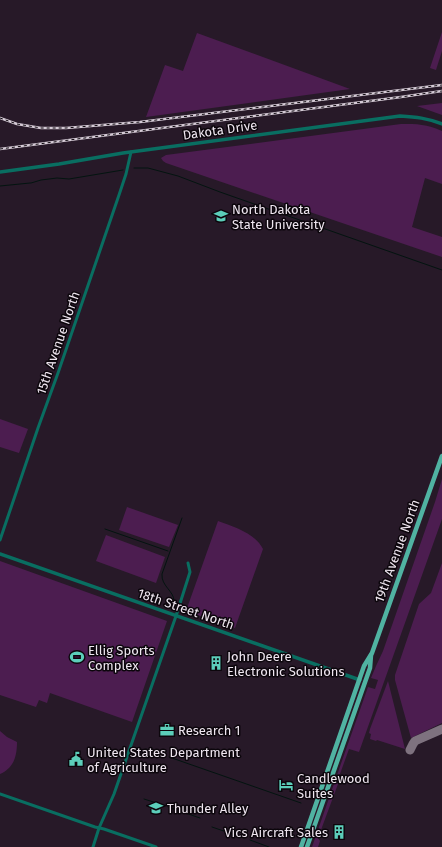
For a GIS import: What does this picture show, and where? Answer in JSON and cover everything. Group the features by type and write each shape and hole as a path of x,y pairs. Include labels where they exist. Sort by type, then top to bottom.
{"main road":[{"name":"19th Avenue North","path":"307,847 370,668 372,653 442,456"},
{"name":"19th Avenue North","path":"301,847 364,666 372,653"}],"street":[{"name":"Dakota Drive","path":"0,172 131,152 400,116 417,117 442,124"},
{"name":"15th Avenue North","path":"0,540 119,195 131,152"},
{"name":"18th Street North","path":"0,554 365,682"},
{"path":"93,847 99,828 114,794 176,616 190,572 188,563"},
{"path":"0,794 156,847"}],"shaded area":[{"path":"442,32 442,51 436,70 430,68"},
{"path":"197,33 350,89 146,117 165,65 183,71"},
{"path":"442,103 442,115 417,106"},
{"path":"401,124 422,125 442,131 442,184 425,178 412,227 442,237 442,257 166,163 161,158 166,155"},
{"path":"0,419 28,429 19,453 0,447"},
{"path":"442,479 442,519 359,752 349,749 340,774 337,775 368,687 375,689 378,680 371,678 383,651"},
{"path":"127,507 178,525 169,547 119,530"},
{"path":"218,521 237,528 249,535 259,543 263,549 235,628 186,611"},
{"path":"106,535 165,557 156,583 96,561"},
{"name":"Ellig Sports Complex","path":"0,561 167,621 132,722 50,693 47,703 39,700 36,707 0,695"},
{"path":"442,563 442,723 411,738 395,680 395,675 419,604 431,593"},
{"path":"388,681 405,749 370,739 370,729"},
{"path":"0,731 7,737 17,742 15,757 12,765 0,774"},
{"path":"335,781 338,784 318,838 320,841 318,847 312,847"}],"waterway":[{"path":"134,168 148,168 178,176 442,270"},
{"path":"0,186 31,183 57,178 69,179 123,170"},
{"path":"173,607 173,597 163,582 162,574 182,518"},
{"path":"105,529 168,551"},
{"path":"146,749 162,755"},
{"path":"169,757 301,803"},
{"path":"144,799 163,805"},
{"path":"168,807 200,818"},
{"path":"212,827 244,838"},
{"path":"250,840 269,847"}],"taxiway":[{"path":"410,750 415,741 442,729"}],"railway":[{"path":"0,118 17,124 41,128 66,128 140,122 442,85"},
{"path":"0,149 442,91"}],"place":[{"name":"North Dakota State University","path":"221,216"},
{"name":"Ellig Sports Complex","path":"77,657"},
{"name":"John Deere Electronic Solutions","path":"216,663"},
{"name":"Research 1","path":"167,730"},
{"name":"United States Department of Agriculture","path":"76,759"},
{"name":"Candlewood Suites","path":"286,785"},
{"name":"Thunder Alley","path":"156,808"},
{"name":"Vics Aircraft Sales","path":"339,832"}]}
